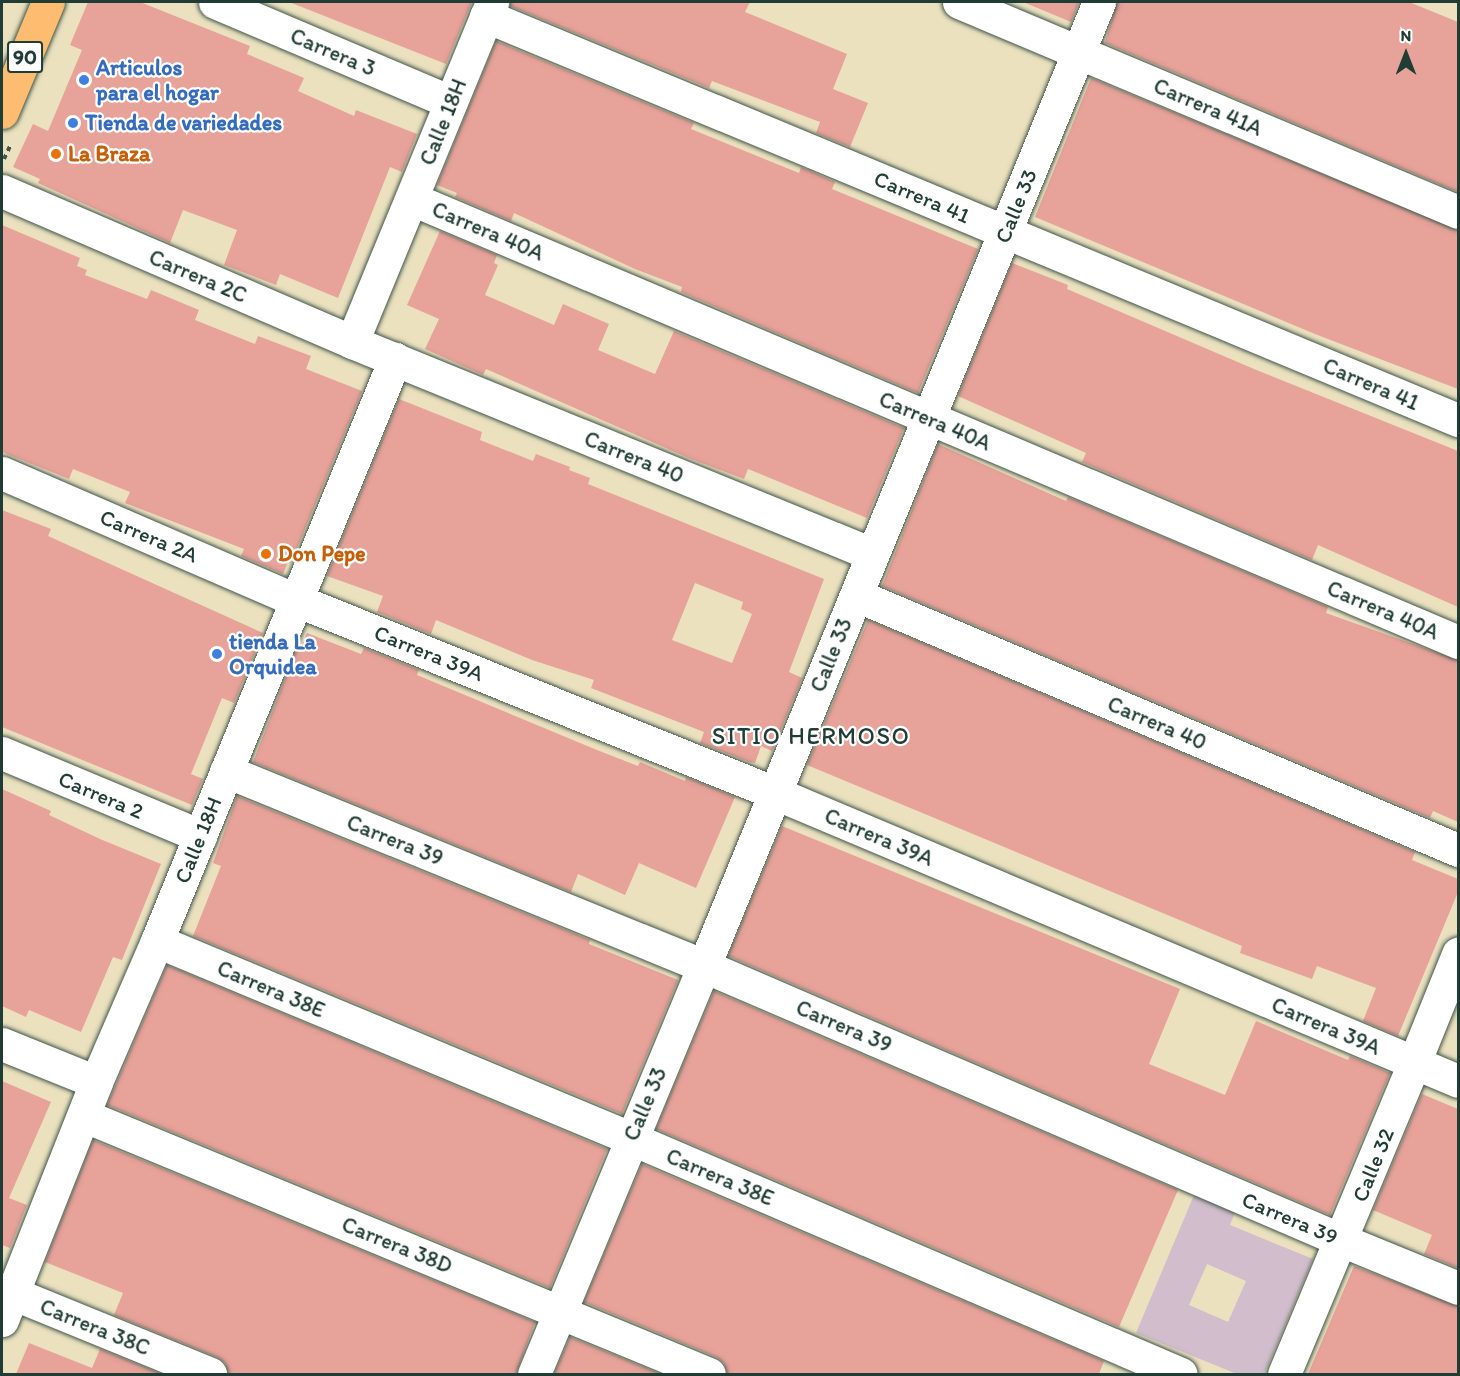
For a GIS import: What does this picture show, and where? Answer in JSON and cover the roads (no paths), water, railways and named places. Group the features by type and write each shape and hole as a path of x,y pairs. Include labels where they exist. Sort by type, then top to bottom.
{"highway":[{"name":"90","path":"2,111 48,2"}],"street":[{"name":"Carrera 3","path":"215,2 451,102"},
{"name":"Carrera 41A","path":"959,2 1458,212"},
{"name":"Calle 33","path":"534,1374 630,1138 704,966 1099,2"},
{"name":"Calle 18H","path":"352,342 489,9"},
{"name":"Carrera 41","path":"489,9 1005,232 1458,420"},
{"name":"Carrera 2C","path":"2,191 395,359"},
{"name":"Carrera 40A","path":"412,199 1458,642"},
{"name":"Calle 18H","path":"5,1309 85,1116 96,1082 200,836 395,359"},
{"name":"Carrera 40","path":"395,359 872,554"},
{"name":"Carrera 2A","path":"2,473 296,600"},
{"name":"Carrera 40","path":"856,595 1458,850"},
{"name":"Carrera 39A","path":"296,600 775,793 1458,1081"},
{"name":"Carrera 2","path":"2,753 200,836"},
{"name":"Carrera 39","path":"226,771 704,966 1341,1240 1458,1288"},
{"name":"Carrera 38E","path":"156,942 630,1138 1181,1374"},
{"name":"Calle 32","path":"1284,1374 1458,954"},
{"path":"2,1044 96,1082"},
{"name":"Carrera 38D","path":"85,1116 709,1374"},
{"name":"Carrera 38C","path":"5,1309 210,1374"}],"place":[{"name":"Articulos para el hogar","path":"84,80"},
{"name":"Tienda de variedades","path":"73,123"},
{"name":"La Braza","path":"56,154"},
{"name":"Don Pepe","path":"266,554"},
{"name":"tienda La Orquidea","path":"217,654"}],"district":[{"name":"SITIO HERMOSO","path":"811,736"}]}
